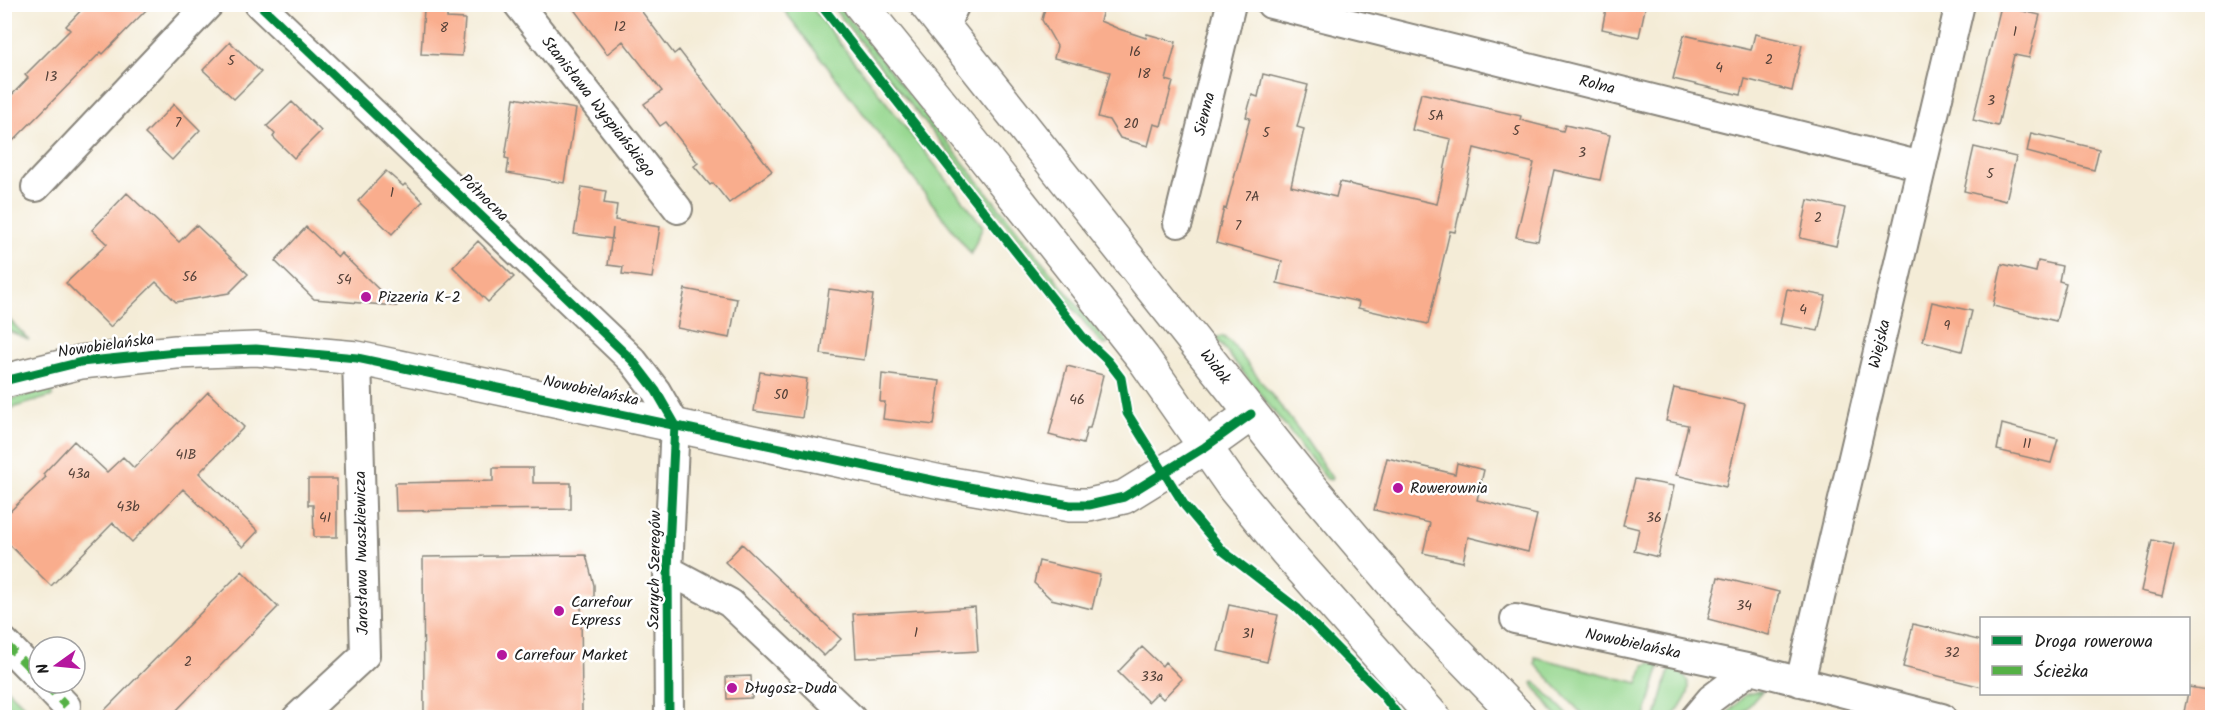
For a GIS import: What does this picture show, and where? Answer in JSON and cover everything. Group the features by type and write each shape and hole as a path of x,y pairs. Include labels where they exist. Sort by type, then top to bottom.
{"main road":[{"path":"860,4 980,151 1143,358 1234,488 1278,542 1434,717"},
{"name":"Widok","path":"942,12 1251,414 1412,606 1520,717"},
{"name":"Nowobielańska","path":"4,381 81,363 176,352 256,349 357,358 941,482 1070,505 1089,505 1124,497 1205,447 1251,414"}],"street":[{"path":"36,187 209,4"},
{"name":"Północna","path":"259,4 633,361 656,392 675,424"},
{"name":"Stanisława Wyspiańskiego","path":"518,4 678,208"},
{"name":"Sienna","path":"1178,223 1231,4"},
{"name":"Rolna","path":"1271,4 1922,166"},
{"name":"Wiejska","path":"1800,682 1960,4"},
{"name":"Jarosława Iwaszkiewicza","path":"297,717 365,655 357,358"},
{"name":"Szarych Szeregów","path":"669,717 668,570 675,424"},
{"path":"668,570 730,603 851,717"},
{"name":"Nowobielańska","path":"1515,619 1751,669 1942,717"},
{"path":"4,642 27,666"},
{"path":"1695,717 1711,699 1751,669"},
{"path":"55,695 66,706"}],"green space":[{"path":"780,5 810,5 983,226 971,254"},
{"path":"831,5 838,5 1108,344 1104,345 1100,342"},
{"path":"5,315 29,340 5,329"},
{"path":"1222,336 1230,341 1302,434 1332,478 1331,480 1327,479 1216,338"},
{"path":"52,388 53,396 5,410 5,401"},
{"path":"1535,657 1638,683 1645,665 1651,663 1660,665 1645,717 1585,717 1535,664"},
{"path":"1670,667 1686,678 1689,690 1687,697 1672,717 1656,717"},
{"path":"1535,682 1570,717 1557,717 1535,687 1533,683"},
{"path":"5,687 36,717 5,717"},
{"path":"1763,690 1739,717 1724,717 1745,695"}],"building":[{"path":"87,4 152,4 4,150 4,103 28,78 25,75 70,30 66,26"},
{"path":"570,4 636,4 674,54 679,50 772,171 729,203 713,183 710,185 694,166 698,163 666,122 660,126 644,104 662,91 623,41 607,54"},
{"path":"1046,4 1097,4 1096,8 1103,10 1100,21 1146,38 1147,34 1176,42 1166,80 1173,82 1161,126 1154,124 1148,146 1120,138 1109,120 1098,117 1110,72 1054,58 1057,46 1042,20"},
{"path":"1607,4 1646,4 1639,37 1602,29"},
{"path":"2001,6 2040,15 2029,58 2014,55 1998,126 1973,120"},
{"path":"424,9 447,10 447,18 465,19 462,56 421,54"},
{"path":"1755,34 1802,45 1792,91 1745,79 1741,95 1673,79 1684,35 1751,50"},
{"path":"230,42 261,72 234,99 203,70"},
{"path":"1263,74 1308,85 1297,127 1304,129 1291,186 1336,197 1340,182 1437,204 1451,139 1412,130 1421,93 1521,116 1520,120 1563,131 1565,125 1610,135 1600,180 1554,170 1538,241 1516,237 1534,163 1474,148 1455,232 1450,231 1428,324 1358,308 1359,302 1277,283 1282,261 1216,243 1250,118 1246,117 1252,95 1258,97"},
{"path":"514,98 576,109 564,183 507,173 509,159 505,158"},
{"path":"292,102 321,131 294,158 273,137 275,134 267,126"},
{"path":"174,104 200,130 172,160 145,134"},
{"path":"2031,133 2099,149 2094,170 2027,152"},
{"path":"1974,147 2016,157 2006,201 1964,191"},
{"path":"386,171 403,186 405,184 423,201 392,234 358,201"},
{"path":"582,187 606,191 604,203 617,205 615,220 660,227 652,278 622,274 623,267 608,265 612,239 574,234"},
{"path":"127,193 179,242 196,225 248,274 229,293 176,302 156,282 110,327 66,283 107,244 92,230"},
{"path":"1808,200 1845,208 1836,246 1800,238"},
{"path":"306,227 338,257 341,253 396,306 314,299 275,261"},
{"path":"478,241 514,277 488,302 453,267"},
{"path":"2038,261 2062,266 2059,281 2066,283 2056,321 1993,306 2002,264 2036,272"},
{"path":"685,289 737,299 730,338 677,328"},
{"path":"829,289 873,295 864,360 821,354"},
{"path":"1787,289 1826,296 1818,331 1780,324"},
{"path":"1932,302 1972,311 1962,351 1923,341"},
{"path":"1067,366 1103,375 1090,428 1087,428 1083,444 1049,435"},
{"path":"760,372 807,379 802,418 754,411"},
{"path":"882,374 940,381 934,425 883,419 885,402 880,402"},
{"path":"1674,388 1745,404 1726,487 1676,475 1688,425 1666,421"},
{"path":"208,392 244,427 199,473 258,531 243,547 183,489 132,542 113,523 51,586 4,539 4,517 46,477 43,474 74,441 107,472 123,457 134,468"},
{"path":"2002,424 2058,439 2051,463 1997,450"},
{"path":"1387,458 1455,474 1457,463 1484,470 1477,500 1537,515 1528,552 1468,537 1463,562 1423,553 1430,523 1374,510"},
{"path":"493,468 533,468 533,483 571,483 571,509 396,511 395,483 493,481"},
{"path":"308,479 337,479 337,537 314,537 313,505 308,505"},
{"path":"1635,479 1674,486 1658,557 1634,551 1639,529 1623,525"},
{"path":"2152,540 2174,545 2162,596 2141,591"},
{"path":"742,544 841,639 824,656 725,562"},
{"name":"Carrefour Market","path":"586,555 594,585 594,600 581,599 582,713 424,714 423,557"},
{"path":"1039,561 1100,575 1092,609 1051,599 1034,583"},
{"path":"242,571 278,607 170,717 98,717"},
{"path":"1718,577 1779,592 1769,635 1708,619"},
{"path":"1229,605 1278,615 1267,662 1218,651"},
{"path":"975,607 978,651 856,658 853,614"},
{"path":"1913,624 1980,641 1980,686 1903,667"},
{"path":"1142,647 1162,666 1165,662 1182,679 1163,699 1157,693 1148,702 1118,672"},
{"path":"751,676 752,698 727,699 726,677"},
{"path":"2190,687 2212,691 2212,717 2183,717"}],"marked path":[{"path":"4,642 27,666"},
{"path":"55,695 66,706"}],"cycle path":[{"path":"259,4 633,361 656,391 675,424"},
{"path":"820,4 1083,337 1108,361 1121,378 1127,413 1185,506 1223,551 1297,608 1382,694 1400,718"},
{"path":"4,381 81,362 176,352 256,349 357,358 941,482 1070,505 1089,505 1124,497 1205,447 1251,414"},
{"path":"669,718 668,570 675,424"}],"place":[{"name":"Pizzeria K-2","path":"366,297"},
{"name":"Rowerownia","path":"1398,488"},
{"name":"Carrefour Express","path":"559,611"},
{"name":"Carrefour Market","path":"502,655"},
{"name":"Długosz-Duda","path":"732,688"}]}
